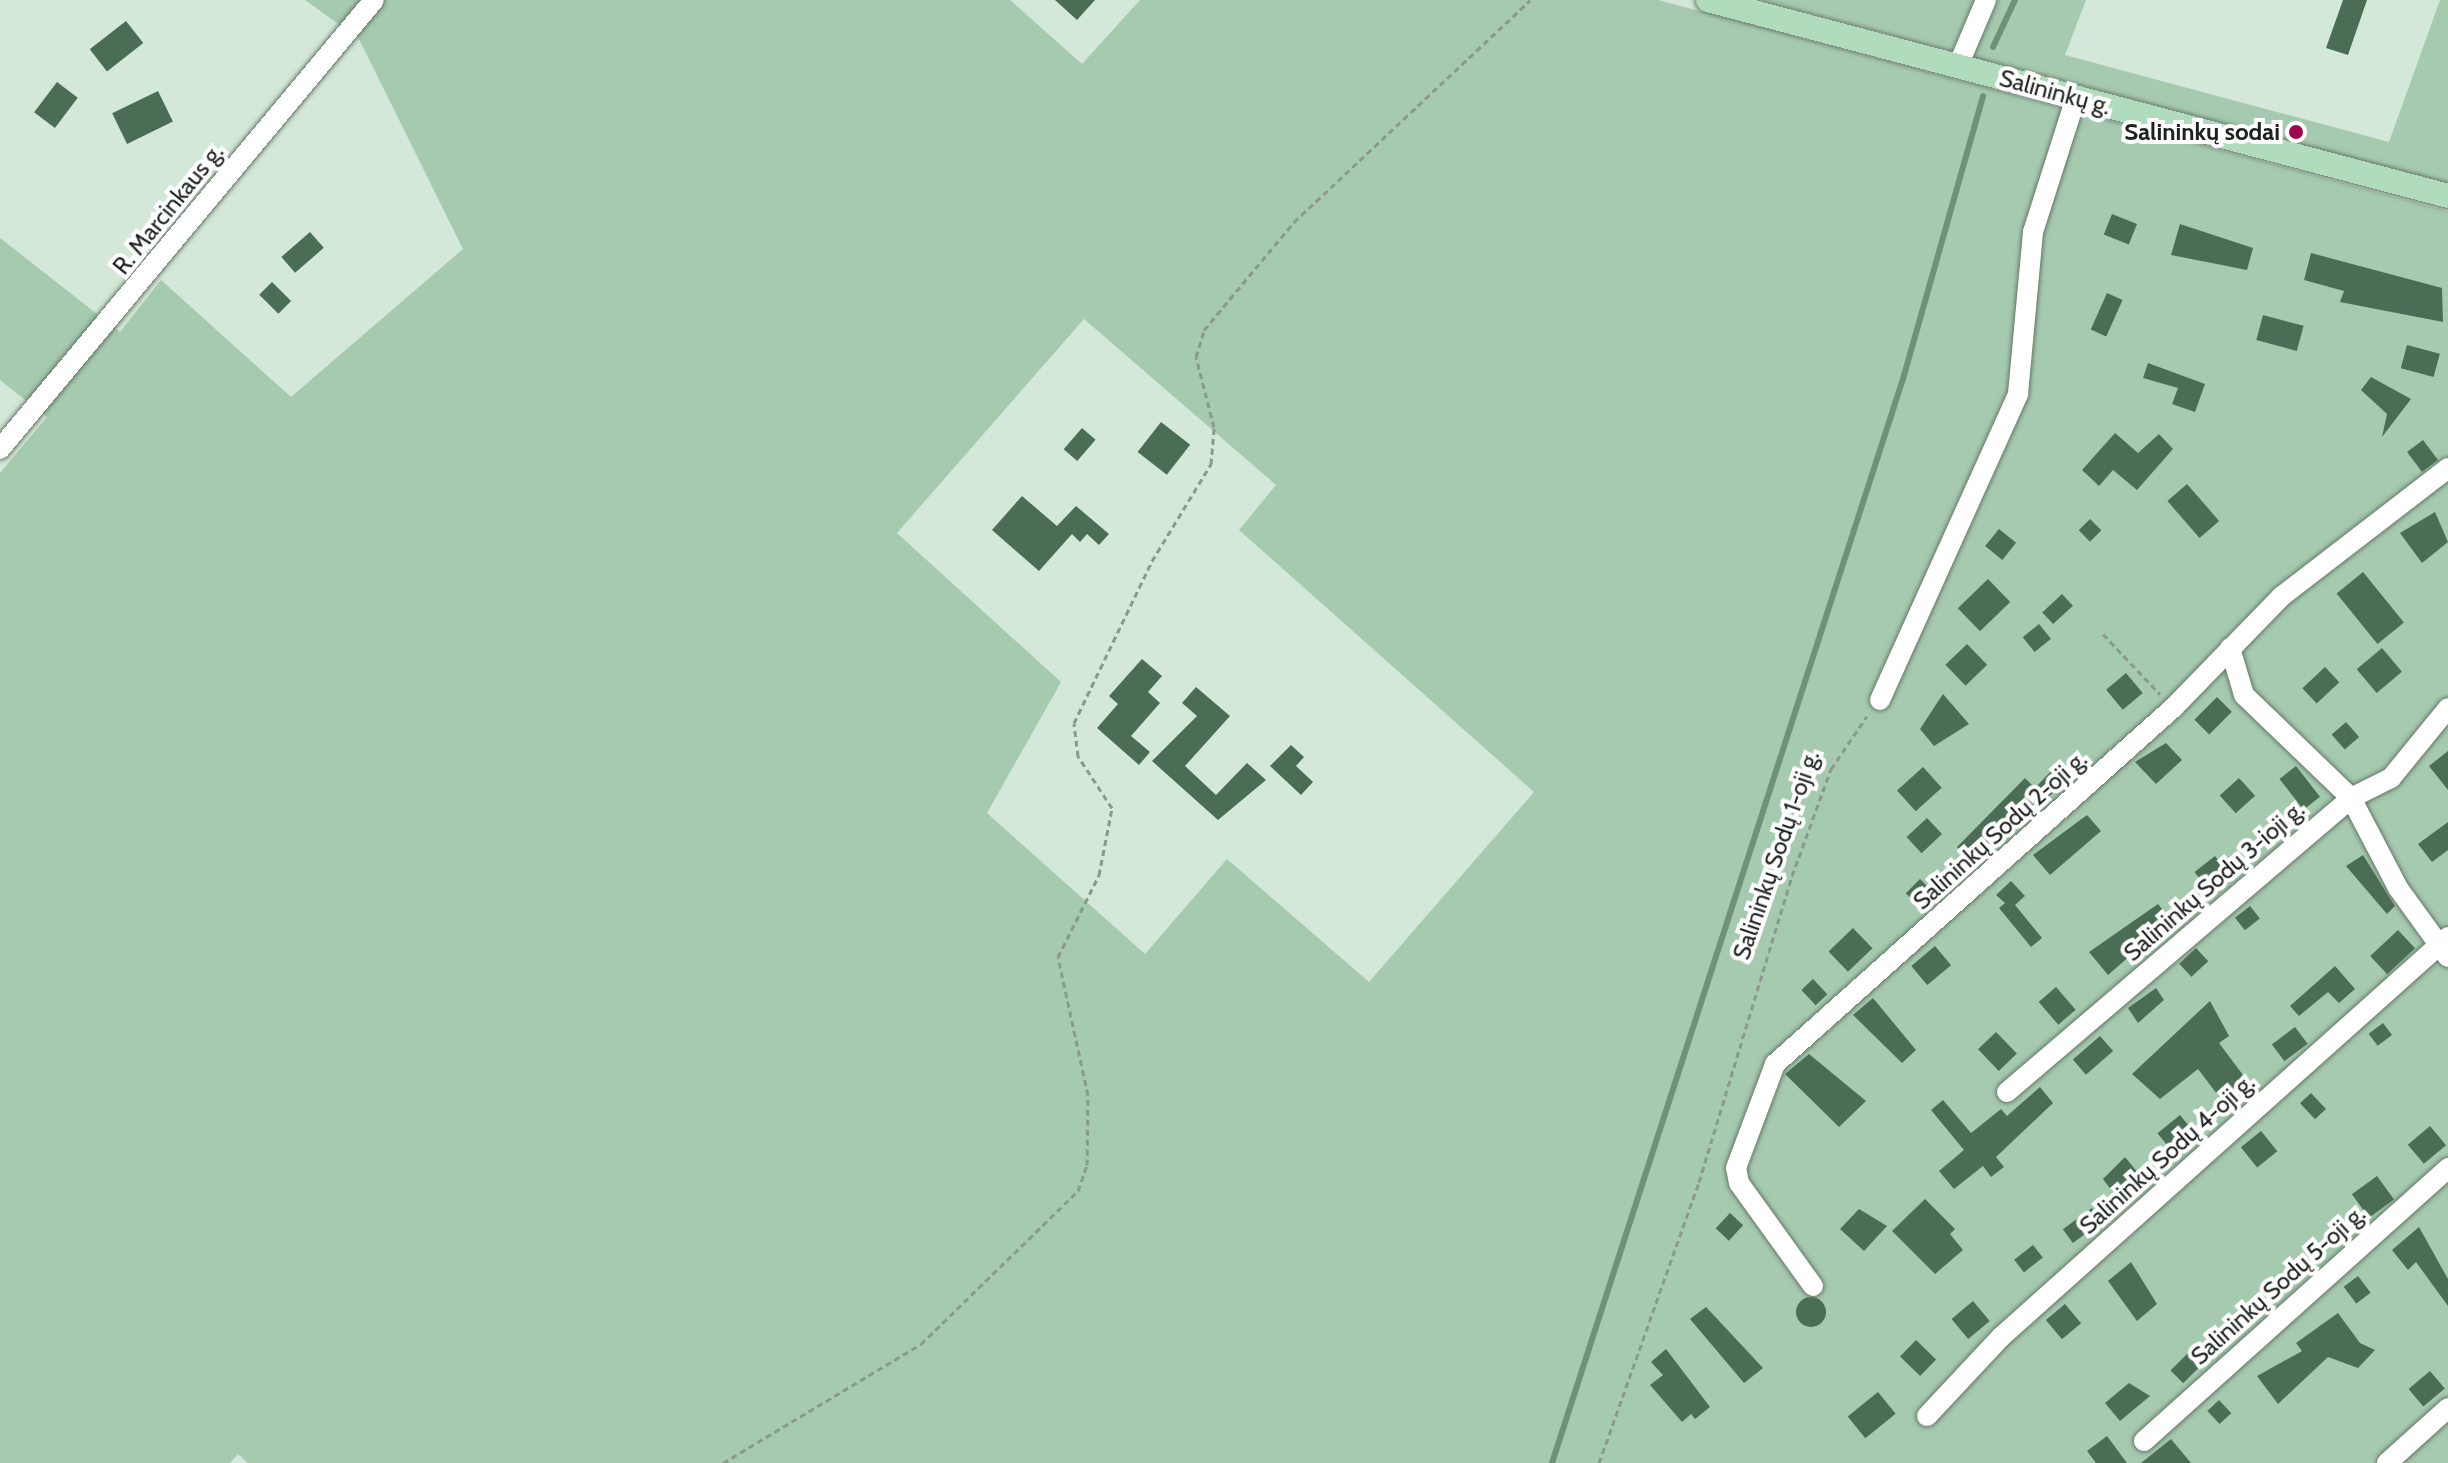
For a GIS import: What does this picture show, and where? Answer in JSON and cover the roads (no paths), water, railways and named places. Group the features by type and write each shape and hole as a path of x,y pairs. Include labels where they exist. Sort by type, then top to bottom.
{"main road":[{"name":"Salininkų g.","path":"1708,0 2448,196"}],"street":[{"name":"R. Marcinkaus g.","path":"0,449 374,0"},
{"path":"1958,66 1986,0"},
{"path":"1880,700 2018,394 2033,232 2076,97"},
{"name":"Salininkų Sodų 2-oji g.","path":"1813,1286 1739,1183 1736,1168 1775,1064 2173,708 2282,596 2448,468"},
{"path":"2230,648 2238,681 2256,711 2351,798 2445,946"},
{"name":"Salininkų Sodų 3-ioji g.","path":"2007,1092 2351,798 2391,778 2448,708"},
{"name":"Salininkų Sodų 4-oji g.","path":"1927,1416 2001,1337 2445,946"},
{"name":"Salininkų Sodų 5-oji g.","path":"2144,1441 2448,1168"},
{"path":"2387,1463 2448,1408"}],"waterway":[{"path":"1993,47 2015,0"},
{"path":"1552,1463 1903,379 1983,96"}],"place":[{"name":"Salininkų sodai","path":"2296,132"}]}
